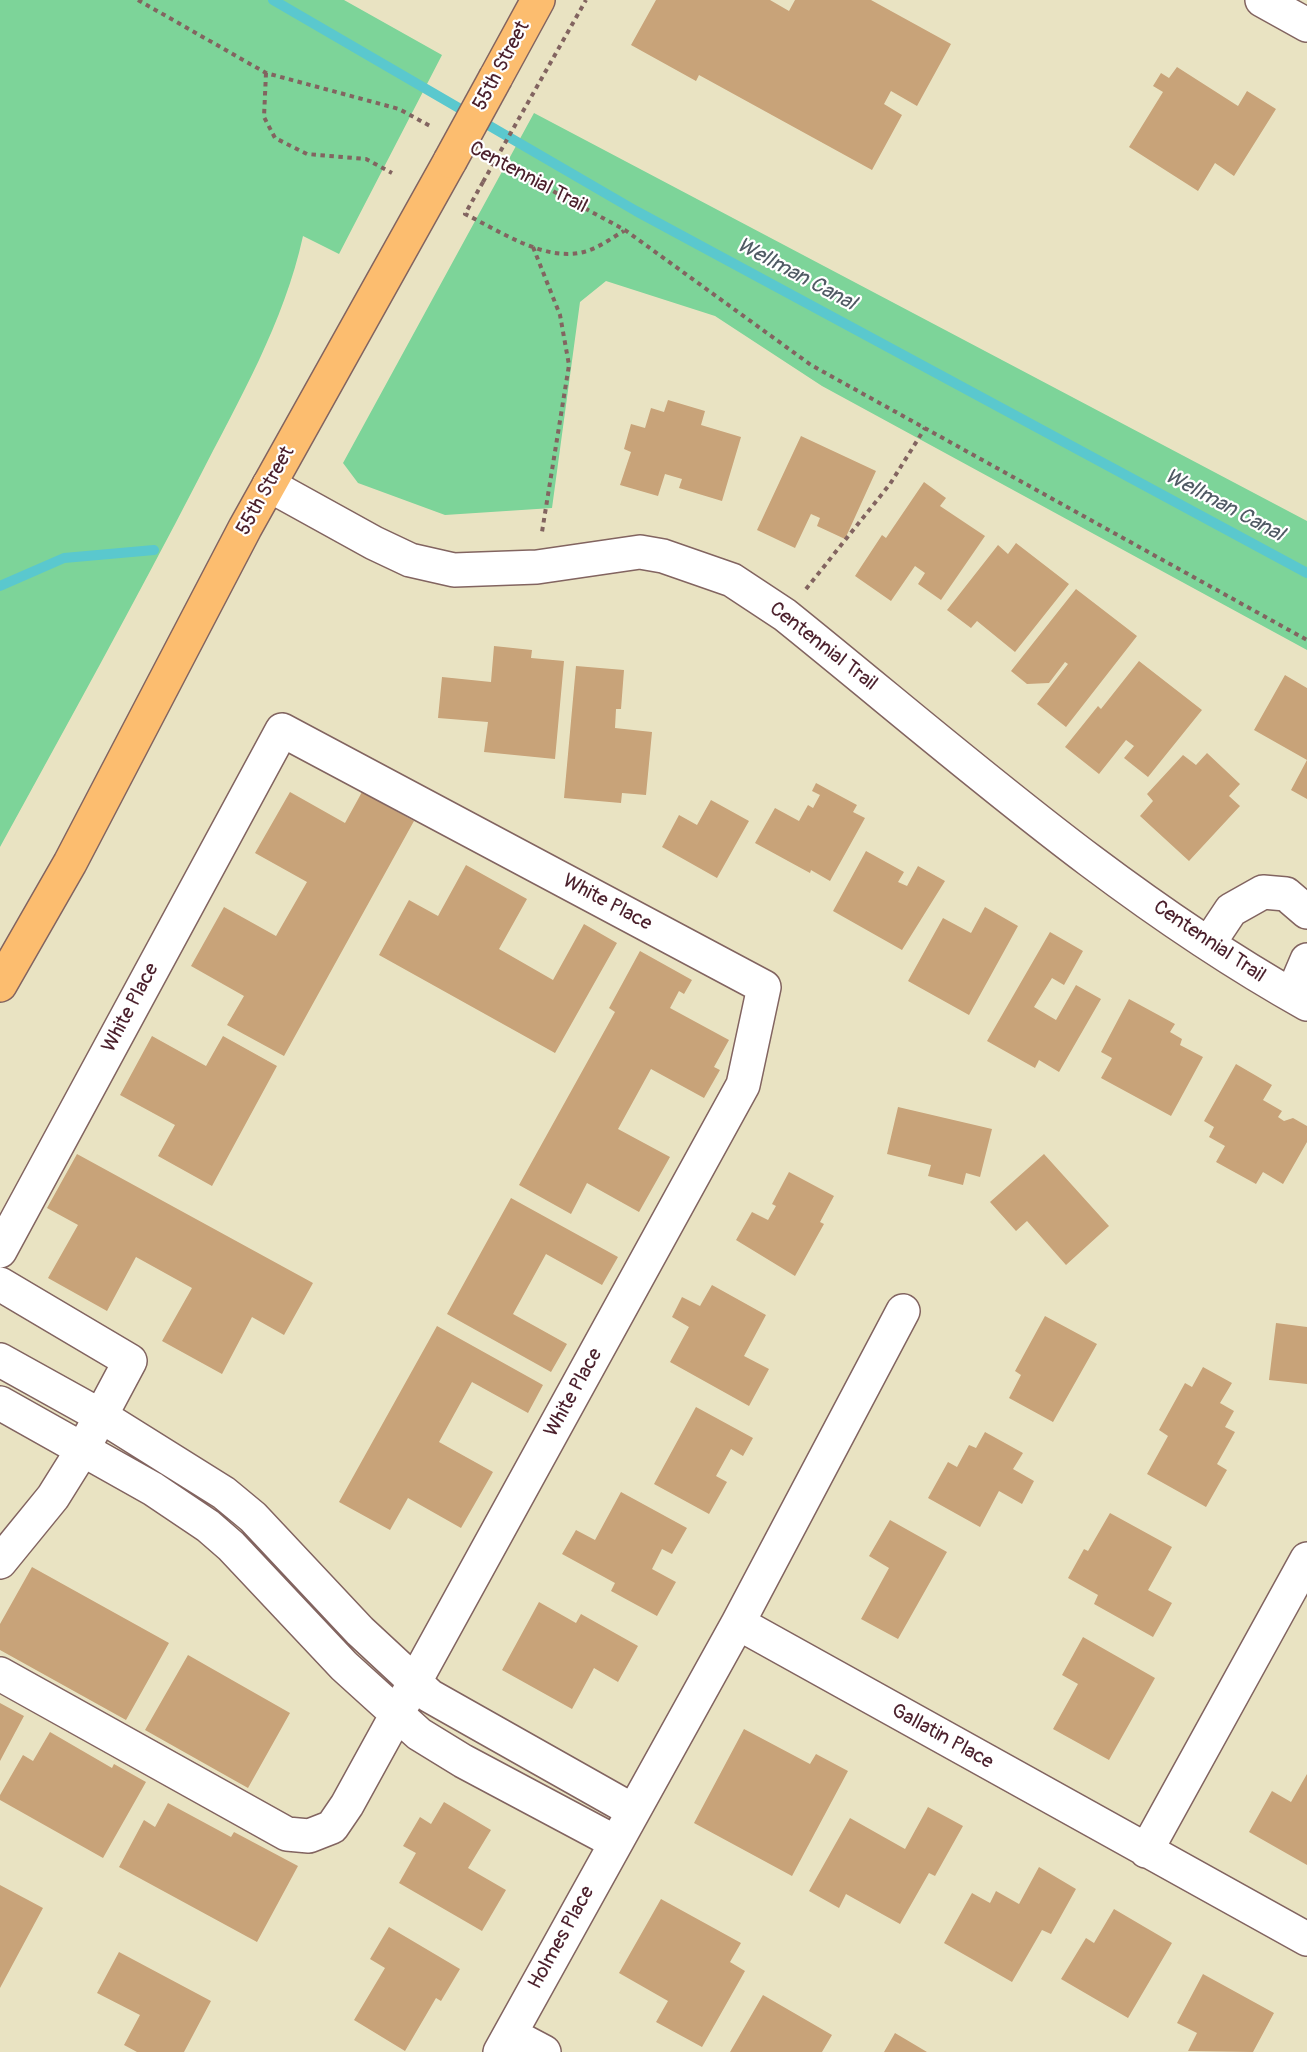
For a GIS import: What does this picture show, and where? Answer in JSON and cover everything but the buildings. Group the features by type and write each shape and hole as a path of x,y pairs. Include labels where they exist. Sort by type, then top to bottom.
{"main road":[{"name":"55th Street","path":"0,985 70,862 269,484 465,157 496,77 538,0"}],"street":[{"path":"1262,0 1307,25"},
{"name":"Centennial Trail","path":"269,484 374,543 410,560 454,570 537,567 640,552 663,556 732,580 785,615 1104,872 1209,944 1299,1000"},
{"name":"White Place","path":"0,1251 282,730 764,987 743,1085 398,1714 332,1827 309,1836 287,1834 0,1674"},
{"path":"1209,944 1231,910 1263,892 1286,894 1307,912"},
{"path":"1299,1000 1307,960"},
{"path":"0,1284 130,1361 83,1449 53,1497 0,1562"},
{"path":"0,1403 183,1507 208,1526 231,1546 344,1666 419,1734 463,1761 615,1842 738,1623 903,1311"},
{"path":"0,1360 101,1416 224,1493 253,1517 360,1631 430,1696 632,1810"},
{"path":"1146,1851 1307,1559"},
{"name":"Gallatin Place","path":"738,1623 1307,1939"},
{"name":"Holmes Place","path":"544,2052 505,2043 615,1842"}],"path":[{"path":"138,0 266,73 399,109 439,130"},
{"path":"586,0 465,214 533,247 561,254 587,251 625,230"},
{"path":"266,73 264,117 275,138 307,154 366,159 392,173"},
{"name":"Centennial Trail","path":"465,157 625,230 811,365 1307,640"},
{"path":"533,247 560,315 569,365 537,567"},
{"path":"785,615 890,484 925,428"}],"green space":[{"path":"0,0 344,0 442,55 339,254 303,236 284,300 259,360 126,617 0,847"},
{"path":"534,113 1307,521 1307,650 822,386 715,316 606,281 580,302 552,508 445,515 358,483 343,463"}],"waterway":[{"name":"Wellman Canal","path":"273,0 636,211 1307,573"},
{"path":"0,586 64,558 154,550"}]}
